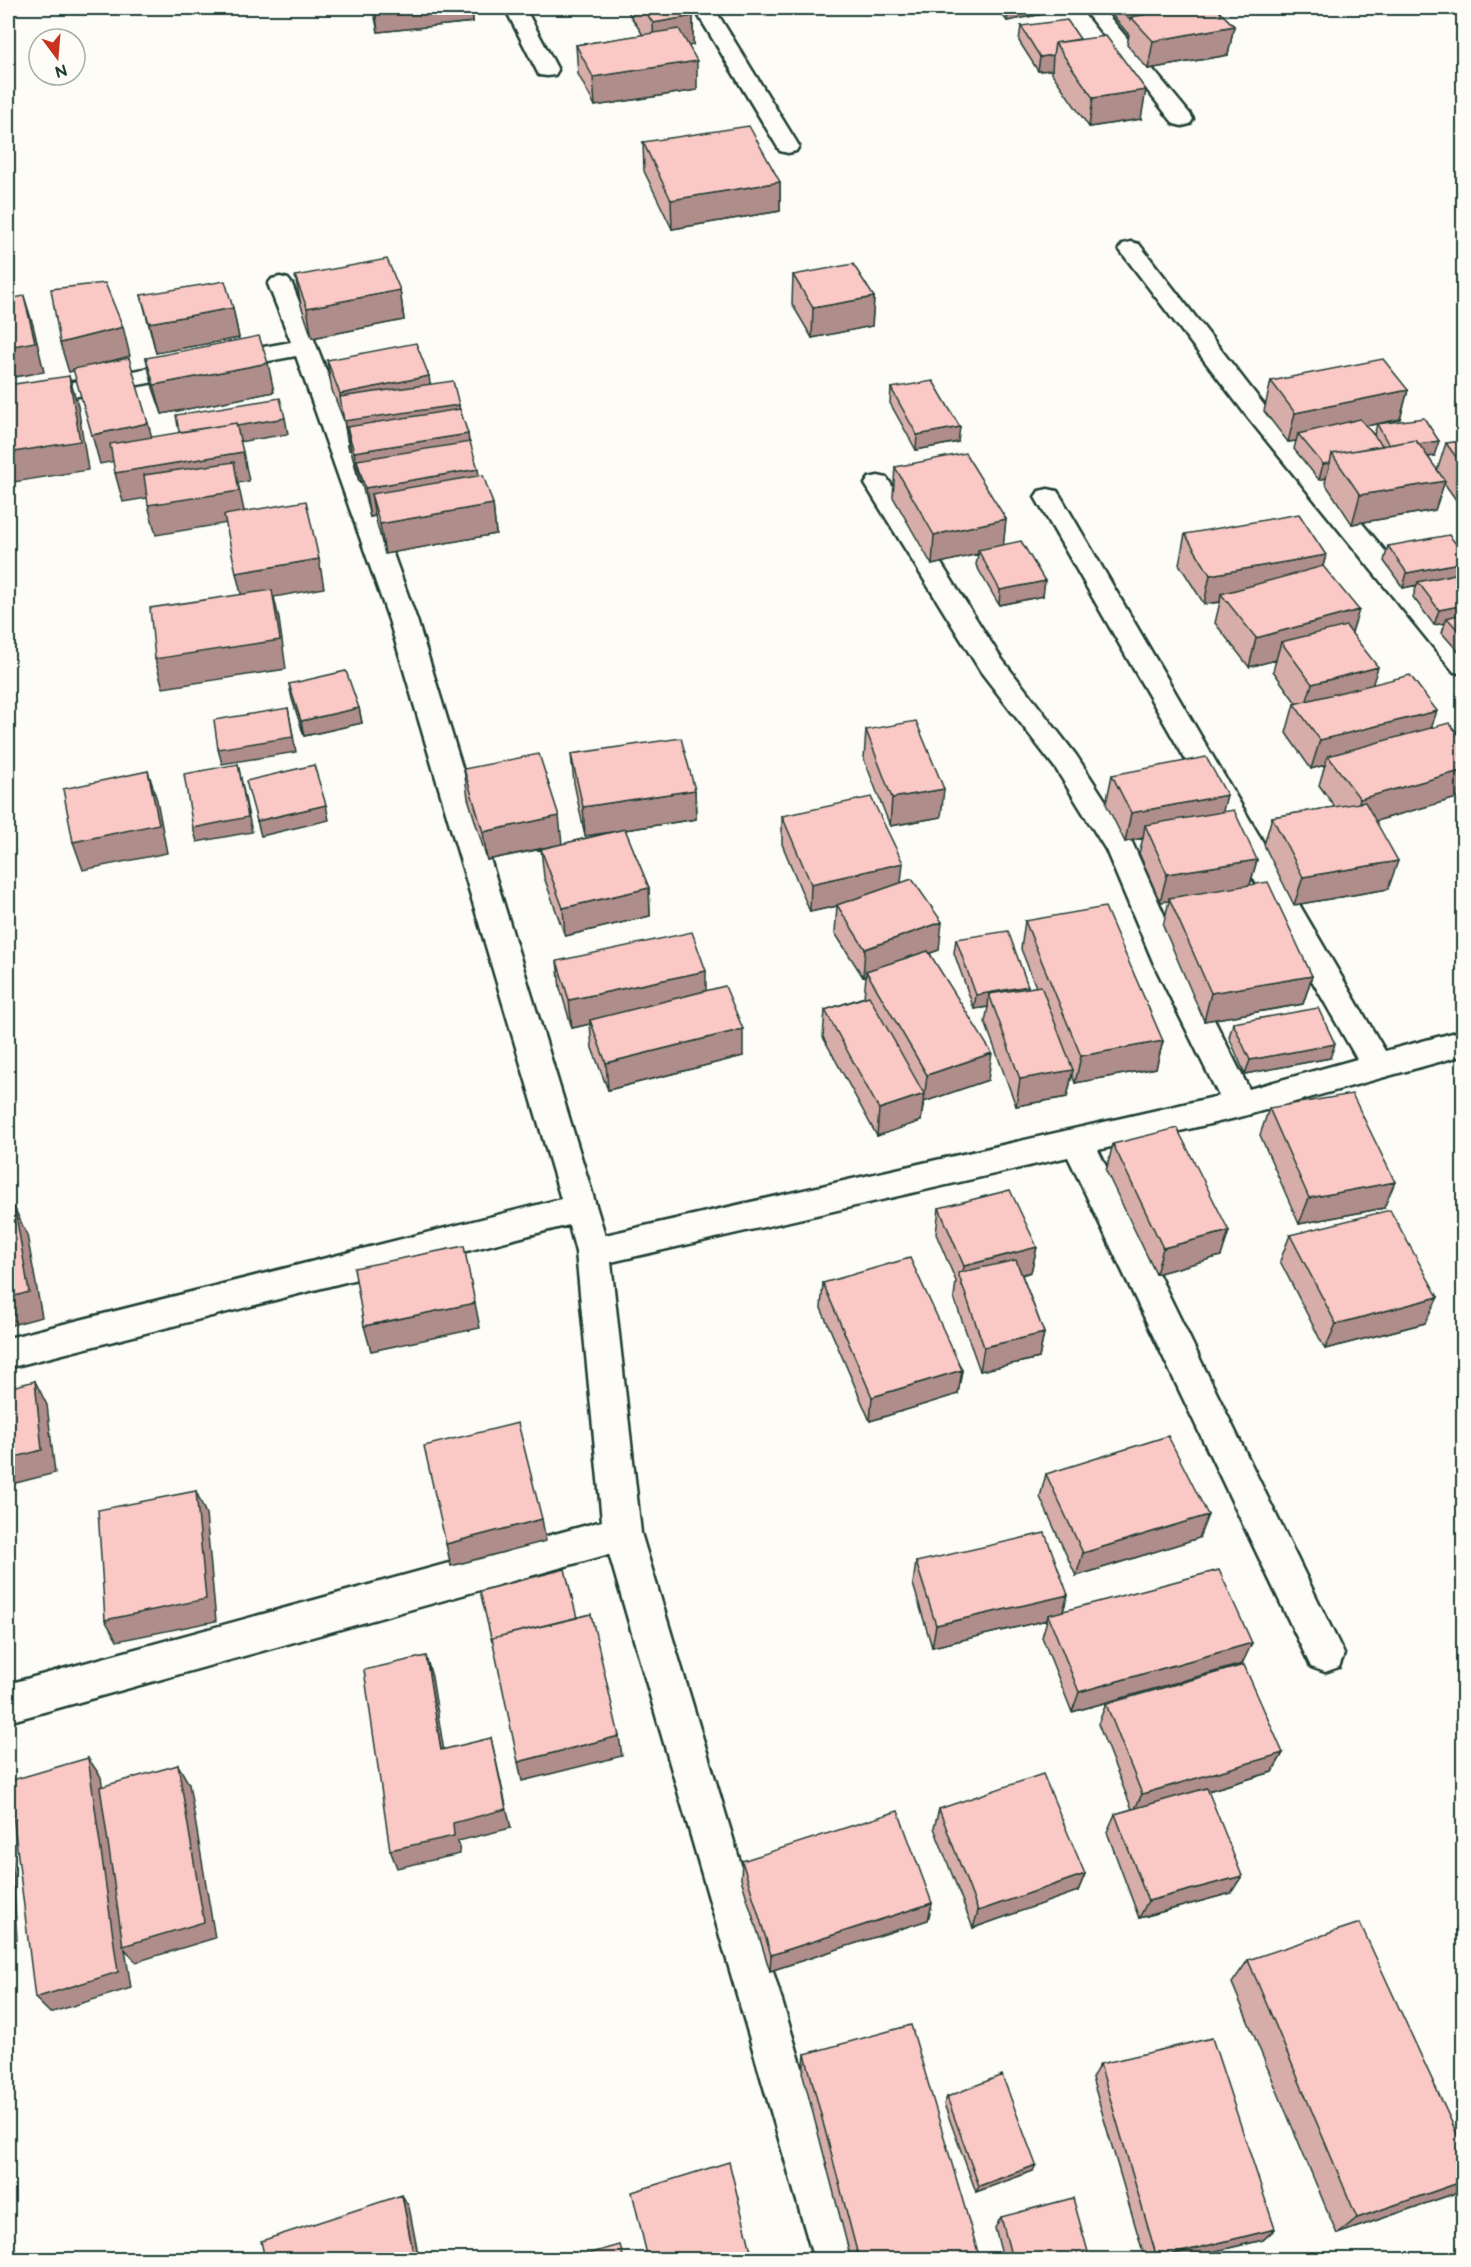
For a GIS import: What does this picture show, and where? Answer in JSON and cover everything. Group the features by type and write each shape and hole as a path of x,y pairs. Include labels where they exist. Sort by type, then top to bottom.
{"street":[{"path":"515,8 547,70"},
{"path":"704,8 788,146"},
{"path":"1092,8 1182,119"},
{"path":"1131,249 1258,414 1464,665"},
{"path":"280,284 403,620 581,1208 593,1252 622,1533 837,2259"},
{"path":"8,402 304,347"},
{"path":"878,484 991,665 1066,762 1120,848 1170,964 1239,1104"},
{"path":"1048,497 1377,1066"},
{"path":"593,1252 1239,1104 1464,1042"},
{"path":"1077,1141 1325,1654"},
{"path":"8,1353 581,1208"},
{"path":"8,1703 622,1533"}],"building":[{"path":"643,8 687,8 693,16 653,23"},
{"path":"1120,8 1183,8 1131,17 1130,20"},
{"path":"1183,8 1216,8 1234,26 1153,41 1131,17"},
{"path":"1067,20 1080,39 1055,43 1053,55 1040,57 1021,26"},
{"path":"679,29 697,61 593,77 576,45"},
{"path":"1106,36 1146,90 1093,98 1055,43"},
{"path":"749,126 780,182 671,200 643,142"},
{"path":"387,259 400,290 307,308 295,276"},
{"path":"853,264 874,297 813,308 793,275"},
{"path":"225,281 233,308 149,323 141,295"},
{"path":"105,283 123,327 60,343 51,289"},
{"path":"24,296 35,342 8,347 8,299"},
{"path":"259,336 268,363 154,385 146,358"},
{"path":"416,343 429,376 340,394 327,360"},
{"path":"129,358 148,423 92,435 73,369"},
{"path":"1383,359 1408,390 1295,413 1271,381"},
{"path":"69,376 80,441 8,453 8,385"},
{"path":"453,381 459,405 344,421 340,397"},
{"path":"933,381 960,427 917,435 891,388"},
{"path":"280,398 285,418 179,432 176,415"},
{"path":"460,409 468,434 354,452 347,427"},
{"path":"1424,418 1439,441 1418,444 1416,440 1389,445 1377,424"},
{"path":"1360,419 1383,446 1332,454 1330,463 1323,464 1298,434"},
{"path":"236,423 243,452 115,473 110,444"},
{"path":"1416,440 1445,481 1360,495 1332,454"},
{"path":"1464,441 1464,468 1446,443"},
{"path":"470,442 478,469 365,488 357,460"},
{"path":"965,453 1006,519 934,535 895,467"},
{"path":"234,462 239,491 148,505 144,475"},
{"path":"483,475 493,504 380,524 371,494"},
{"path":"306,501 319,559 236,573 224,515"},
{"path":"1299,514 1326,555 1210,575 1185,534"},
{"path":"1449,535 1464,554 1464,562 1407,573 1388,546"},
{"path":"1021,541 1045,581 1000,590 978,550"},
{"path":"1323,566 1359,610 1256,638 1221,594"},
{"path":"1464,572 1464,605 1439,610 1418,582"},
{"path":"272,590 280,640 155,659 150,608"},
{"path":"1464,613 1464,637 1447,618"},
{"path":"1346,626 1378,667 1312,684 1281,642"},
{"path":"346,671 359,708 301,721 289,684"},
{"path":"1410,675 1437,711 1320,740 1294,704"},
{"path":"288,708 293,737 218,749 214,720"},
{"path":"916,721 944,789 892,798 866,730"},
{"path":"1449,723 1464,741 1464,770 1360,799 1328,756"},
{"path":"681,738 695,790 583,807 571,754"},
{"path":"539,754 559,816 483,832 464,769"},
{"path":"1206,757 1227,795 1131,813 1112,775"},
{"path":"238,764 248,817 193,828 184,774"},
{"path":"314,765 326,805 257,821 246,781"},
{"path":"148,771 159,824 73,842 63,789"},
{"path":"871,797 903,863 811,884 782,816"},
{"path":"1365,802 1398,861 1303,877 1272,817"},
{"path":"1234,810 1257,860 1167,874 1145,825"},
{"path":"625,829 649,888 563,908 541,849"},
{"path":"912,879 942,922 865,949 837,905"},
{"path":"1268,882 1312,976 1211,993 1169,898"},
{"path":"1105,907 1163,1041 1081,1056 1025,921"},
{"path":"1008,931 1028,986 976,995 956,939"},
{"path":"692,932 706,971 569,1000 557,961"},
{"path":"928,951 992,1053 927,1075 866,971"},
{"path":"725,986 743,1029 606,1063 590,1020"},
{"path":"1041,986 1073,1070 1020,1079 989,994"},
{"path":"869,996 924,1094 879,1109 825,1010"},
{"path":"1318,1008 1335,1044 1250,1060 1233,1023"},
{"path":"1352,1094 1395,1182 1309,1198 1269,1108"},
{"path":"1177,1128 1229,1231 1163,1248 1113,1144"},
{"path":"1010,1190 1037,1247 964,1266 939,1208"},
{"path":"15,1209 29,1292 8,1298 8,1211"},
{"path":"1390,1210 1438,1297 1336,1324 1290,1235"},
{"path":"464,1246 475,1303 364,1326 354,1268"},
{"path":"910,1258 962,1370 872,1397 823,1283"},
{"path":"1016,1260 1044,1333 984,1347 958,1273"},
{"path":"35,1381 42,1450 8,1459 8,1388"},
{"path":"518,1423 542,1519 446,1544 424,1446"},
{"path":"1168,1436 1208,1515 1083,1553 1046,1474"},
{"path":"196,1491 206,1599 105,1620 98,1510"},
{"path":"1045,1533 1068,1595 936,1625 916,1562"},
{"path":"565,1569 577,1618 492,1638 492,1642 480,1591"},
{"path":"1219,1570 1252,1643 1079,1692 1048,1615"},
{"path":"591,1614 619,1736 518,1762 492,1638"},
{"path":"426,1656 441,1750 491,1738 506,1809 453,1823 454,1836 390,1850 364,1670"},
{"path":"1244,1665 1283,1753 1142,1794 1106,1704"},
{"path":"88,1758 118,1972 35,1998 9,1781"},
{"path":"178,1765 204,1922 123,1946 100,1787"},
{"path":"1043,1774 1085,1874 978,1911 939,1809"},
{"path":"1207,1788 1242,1876 1148,1901 1115,1814"},
{"path":"898,1811 932,1903 771,1955 742,1861"},
{"path":"1360,1923 1464,2149 1464,2181 1357,2218 1248,1960"},
{"path":"911,2025 980,2259 859,2259 805,2054"},
{"path":"1212,2038 1275,2229 1157,2258 1100,2064"},
{"path":"1002,2075 1036,2165 979,2186 947,2097"},
{"path":"729,2162 753,2259 648,2259 632,2192"},
{"path":"402,2195 414,2259 265,2259 261,2241"},
{"path":"1073,2198 1090,2259 1012,2259 1001,2217"},
{"path":"620,2245 624,2259 570,2259"}]}
